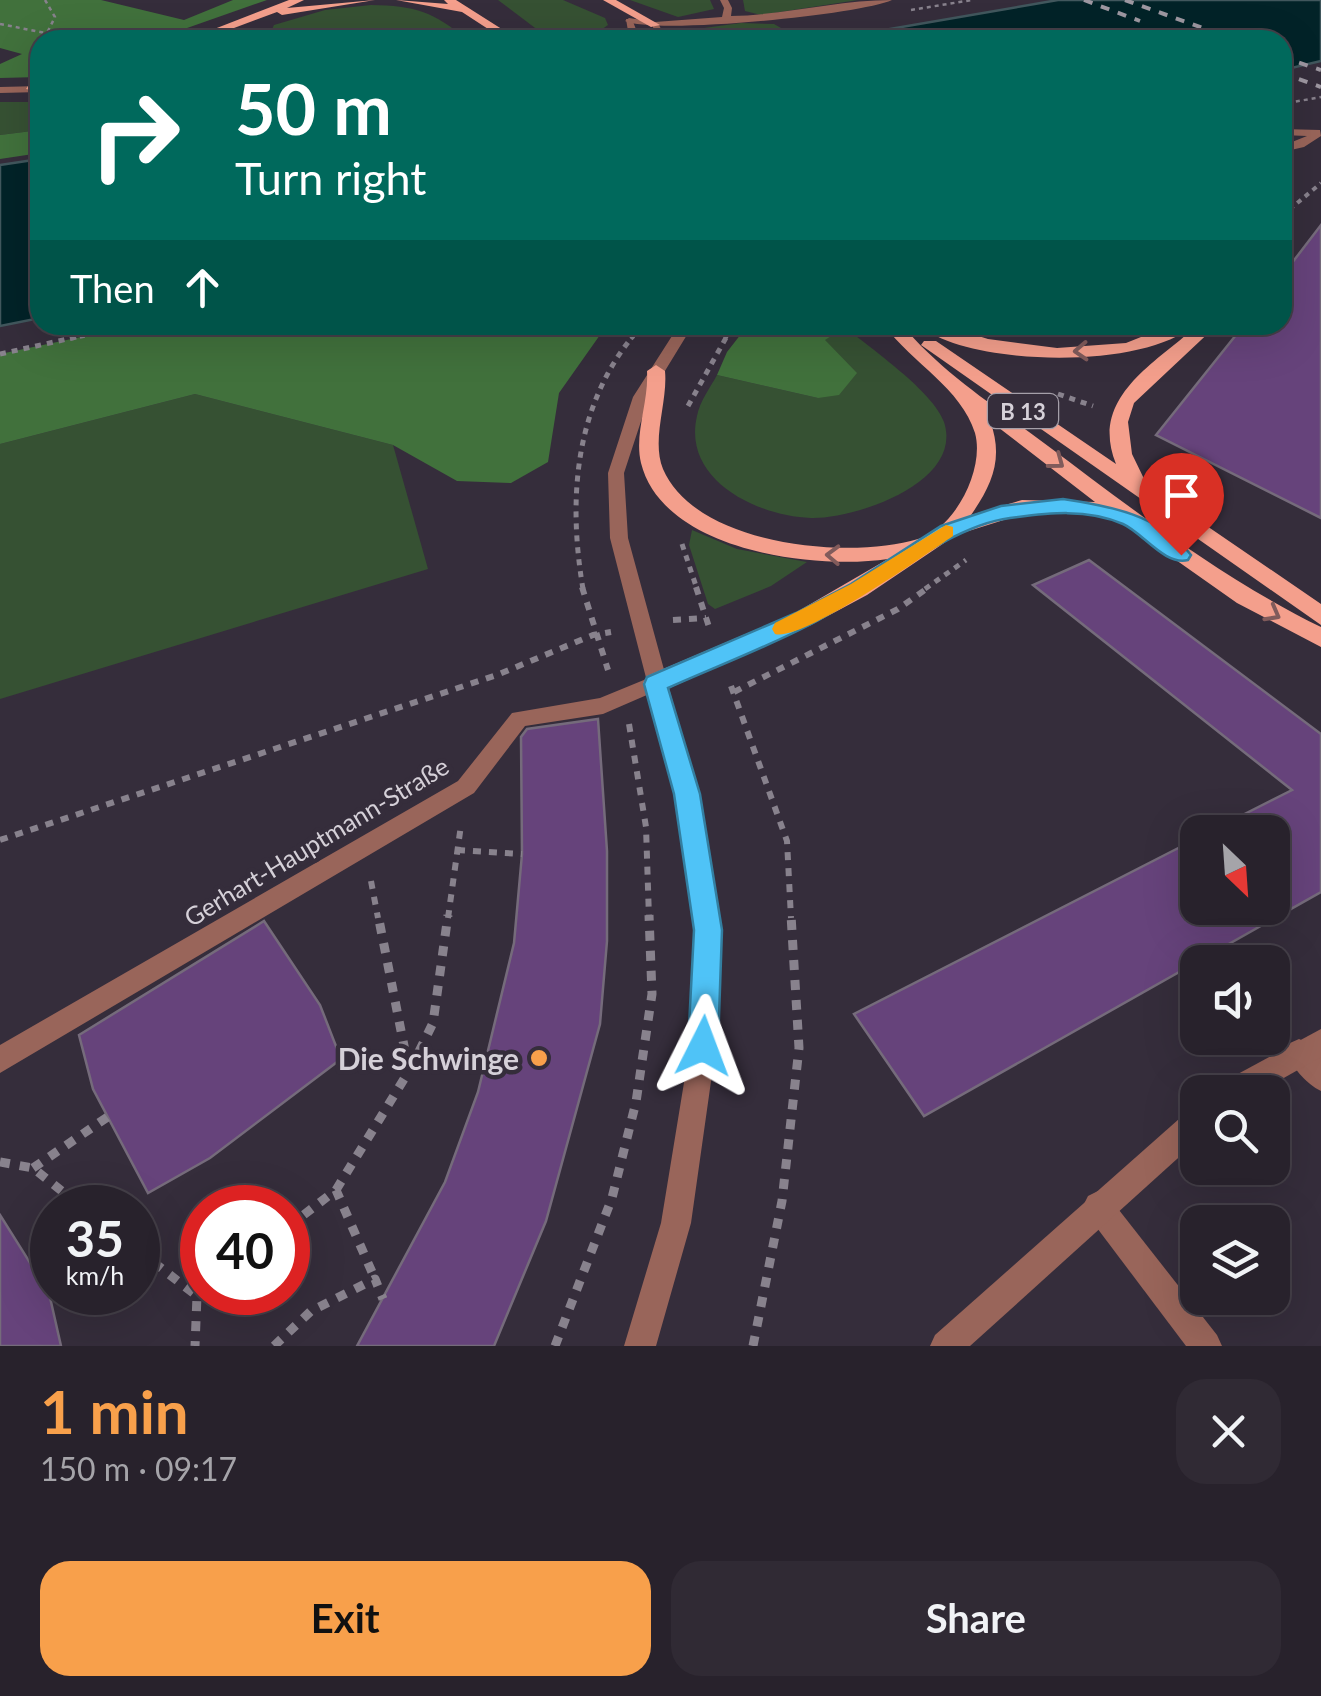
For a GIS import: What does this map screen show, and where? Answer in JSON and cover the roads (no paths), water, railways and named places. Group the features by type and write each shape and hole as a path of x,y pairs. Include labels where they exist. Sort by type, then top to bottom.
{"main road":[{"path":"220,30 299,0"},
{"path":"267,14 370,0"},
{"path":"402,0 471,3"},
{"path":"449,0 471,3 504,30"},
{"path":"605,4 655,25"},
{"path":"605,4 631,27"},
{"path":"242,30 248,20"},
{"name":"B 13","path":"903,335 951,382 1204,572 1277,618 1321,638"},
{"name":"B 13","path":"919,335 1321,616"},
{"path":"961,335 1000,347 1072,352 1131,346 1159,335"},
{"path":"1142,494 1118,452 1117,414 1126,400 1197,335"},
{"path":"656,371 660,392 648,448 653,469 673,500 692,515 734,536 820,555 881,553 1022,507 1085,506 1134,521"},
{"path":"656,684 719,658 859,589 938,536 972,501 990,454 986,432 951,382"}],"street":[{"path":"724,0 728,8 726,19"},
{"path":"628,30 769,18 844,3 888,0"},
{"path":"655,25 658,30"},
{"path":"0,90 30,88"},
{"path":"1292,133 1320,134"},
{"path":"1292,146 1320,134"},
{"path":"640,1346 676,1223 703,1046 708,930 687,794 618,538 616,473 641,397 679,335"},
{"name":"Gerhart-Hauptmann-Straße","path":"0,1060 466,786 519,720 603,706 656,684"},
{"path":"1262,1075 1310,1047 1321,1077"},
{"path":"946,1346 1180,1136"},
{"path":"1098,1206 1206,1346"}],"railway":[{"path":"1084,0 1140,21"},
{"path":"1125,0 1208,30"},
{"path":"1292,60 1321,70"},
{"path":"1292,77 1321,87"}],"place":[{"name":"Die Schwinge","path":"539,1058"}]}
